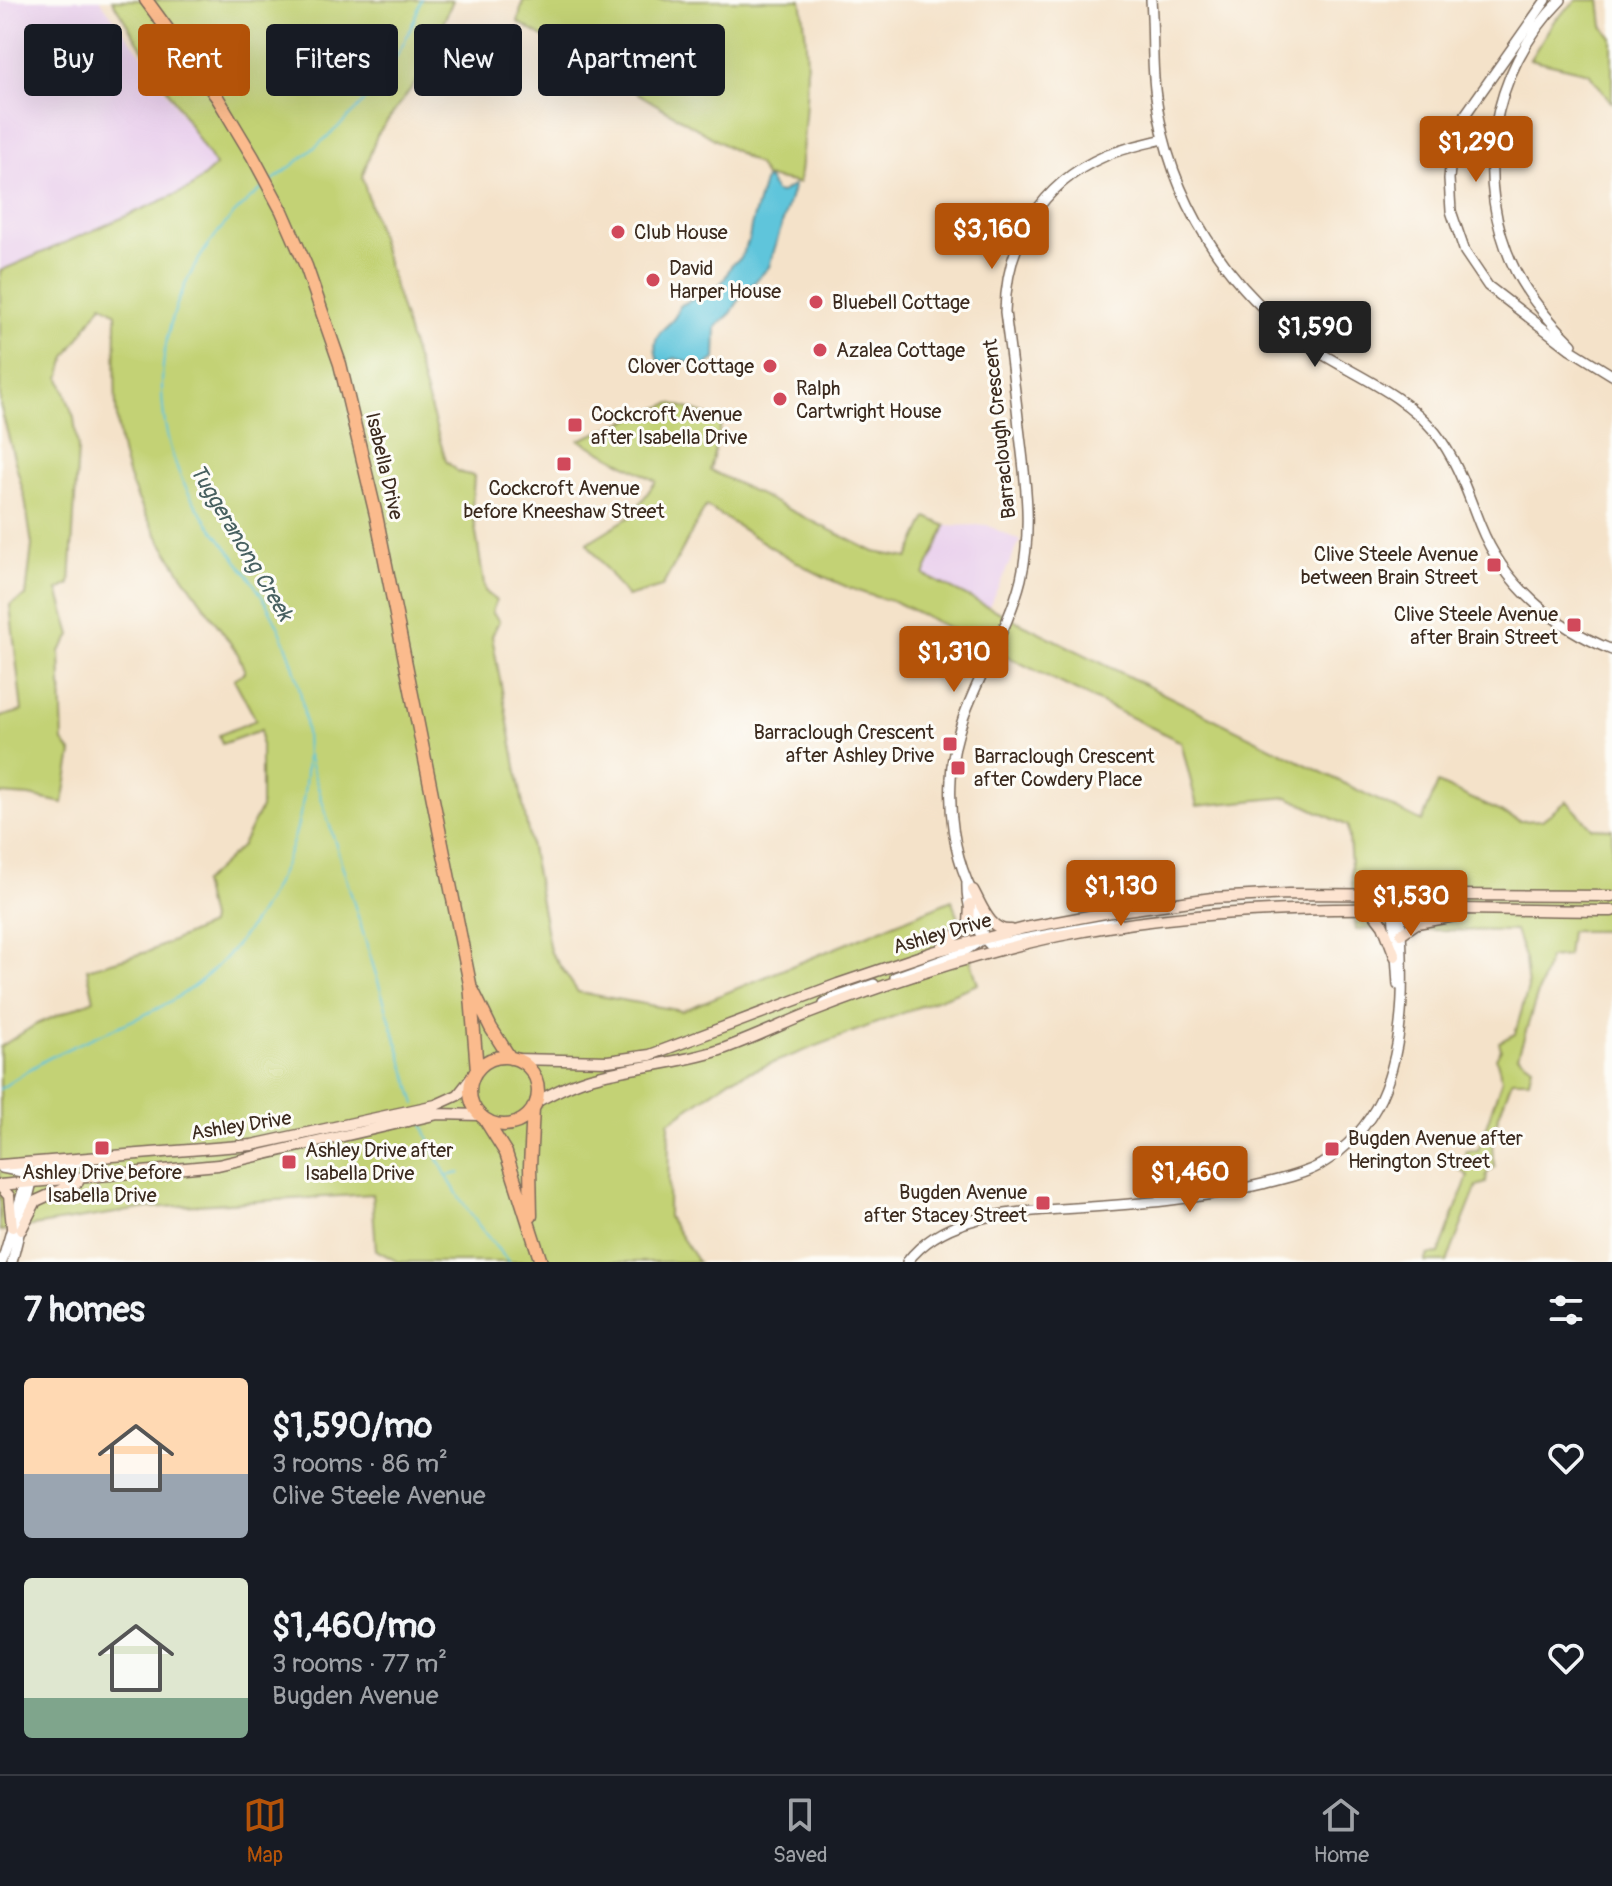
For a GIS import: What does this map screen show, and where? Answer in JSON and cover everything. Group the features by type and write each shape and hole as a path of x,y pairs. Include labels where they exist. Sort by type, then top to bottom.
{"main road":[{"name":"Isabella Drive","path":"146,0 217,97 253,157 282,211 324,315 358,436 382,544 470,984 475,1073"},
{"path":"970,885 992,924 1002,930 1025,928"},
{"name":"Ashley Drive","path":"513,1059 608,1061 650,1055 838,984 936,951 1025,928 1115,911 1212,898 1288,894 1612,896"},
{"path":"936,951 969,924 970,904"},
{"path":"1371,909 1382,922 1395,956"},
{"path":"1401,934 1417,923 1432,918 1491,916 1504,910"},
{"name":"Ashley Drive","path":"534,1105 563,1088 590,1078 719,1050 810,1013 944,966 1059,936 1147,921 1257,911 1612,911"},
{"name":"Isabella Drive","path":"470,984 491,1028 513,1059"},
{"path":"532,1227 530,1166 537,1089 534,1076 525,1065 513,1059 492,1059 475,1073 471,1098 506,1153 541,1262"},
{"name":"Ashley Drive","path":"437,1109 458,1095 475,1073"},
{"path":"483,1117 497,1124 512,1124 526,1117 534,1105"},
{"name":"Ashley Drive","path":"0,1166 252,1145 437,1109 483,1117"},
{"name":"Ashley Drive","path":"0,1185 233,1163 392,1118"},
{"path":"16,1228 36,1201 87,1177"},
{"path":"0,1185 9,1196 16,1228"}],"street":[{"path":"1151,0 1154,84 1164,139 1189,208 1228,270 1289,331 1325,356 1406,403 1425,420 1453,459 1486,538 1513,581 1534,604 1566,628 1612,650"},
{"path":"1546,0 1465,115 1457,136 1449,179 1451,211 1465,252 1488,286 1612,375"},
{"path":"1561,0 1531,34 1501,100 1492,143 1493,191 1499,227 1515,270 1553,325 1586,357"},
{"name":"Barraclough Crescent","path":"983,939 982,924 953,825 951,776 960,723 1013,604 1027,541 1025,477 1005,312 1012,258 1020,237 1041,203 1074,172 1106,155 1164,139"},
{"path":"1515,307 1528,293"},
{"name":"Barraclough Crescent","path":"970,885 970,904 983,939"},
{"path":"1396,894 1395,956 1400,996"},
{"path":"907,1262 943,1232 981,1217 1188,1198 1247,1188 1314,1167 1345,1146 1374,1111 1392,1064 1398,1035 1403,968 1396,909"},
{"path":"810,1013 834,998 962,953 983,939 990,945 1000,944 1106,922 1147,921"},
{"path":"12,1262 16,1228 28,1181 35,1172 98,1158"},
{"path":"0,1166 17,1170 28,1181"},
{"path":"2,1262 16,1228"}],"shaded area":[{"path":"0,0 100,0 118,24 24,24 24,96 122,96 122,29 138,50 138,96 169,96 215,166 191,188 0,271"},
{"path":"987,525 1020,541 989,606 924,574 947,526"}],"green space":[{"path":"112,0 453,0 443,24 414,24 414,85 377,135 362,177 446,461 458,472 474,476 472,507 485,591 496,601 492,612 499,621 492,636 550,951 578,992 682,1011 952,900 978,984 731,1079 669,1122 668,1217 698,1262 398,1262 376,1250 372,1194 148,1208 0,1231 0,1047 35,1025 94,1000 87,969 150,951 209,925 202,883 241,847 261,808 261,730 222,744 219,735 256,720 234,679 245,672 238,654 161,542 127,471 116,413 116,313 102,304 66,357 60,378 74,418 78,448 70,584 58,590 71,635 60,651 63,742 72,753 63,803 0,794 0,717 22,711 10,605 26,596 32,545 25,499 0,405 0,271 191,188 215,166 172,96 250,96 250,24 138,24 138,42"},
{"path":"523,0 801,0 807,68 799,183 765,177 758,165 642,96 725,96 725,24 538,24 538,34 518,22"},
{"path":"1577,0 1600,0 1603,26 1612,38 1612,103 1589,73 1530,59 1554,21"},
{"path":"671,403 722,420 710,470 874,552 908,558 927,517 946,526 924,575 1422,822 1438,783 1520,821 1542,820 1567,801 1592,828 1612,829 1612,931 1570,931 1567,956 1549,958 1518,1056 1532,1066 1529,1080 1512,1080 1494,1134 1495,1167 1487,1173 1486,1183 1477,1186 1447,1262 1425,1262 1428,1255 1439,1254 1468,1176 1459,1169 1468,1160 1465,1151 1478,1150 1502,1079 1496,1058 1501,1049 1499,1042 1515,1034 1528,988 1525,960 1515,931 1356,929 1348,826 1288,797 1197,806 1181,742 896,602 821,575 706,506 662,587 627,597 587,543 631,516 656,481 579,440"}],"water":[{"path":"765,179 769,180 775,192 781,193 794,185 769,267 716,327 715,359 703,367 675,358 665,363 658,361 656,341 677,314 679,306 716,288 732,264 740,259 749,240"}],"waterway":[{"name":"Tuggeranong Creek","path":"271,182 319,144 362,103 396,57 421,0"},
{"name":"Tuggeranong Creek","path":"0,1089 51,1057 163,1006 204,978 255,920 279,878 296,832 305,786 306,738 300,691 286,644 263,598 184,484 169,444 163,403 163,362 171,322 185,284 206,249 232,216 263,188"},
{"path":"308,755 416,1104"},
{"path":"422,1121 438,1160 458,1196 509,1262"},
{"path":"446,1176 460,1173"}],"place":[{"name":"Club House","path":"618,232"},
{"name":"David Harper House","path":"653,280"},
{"name":"Bluebell Cottage","path":"816,302"},
{"name":"Azalea Cottage","path":"820,350"},
{"name":"Clover Cottage","path":"770,366"},
{"name":"Ralph Cartwright House","path":"780,399"},
{"name":"Cockcroft Avenue after Isabella Drive","path":"575,425"},
{"name":"Cockcroft Avenue before Kneeshaw Street","path":"564,464"},
{"name":"Clive Steele Avenue between Brain Street","path":"1494,565"},
{"name":"Clive Steele Avenue after Brain Street","path":"1574,625"},
{"name":"Barraclough Crescent after Ashley Drive","path":"950,744"},
{"name":"Barraclough Crescent after Cowdery Place","path":"958,768"},
{"name":"Ashley Drive before Isabella Drive","path":"102,1148"},
{"name":"Bugden Avenue after Herington Street","path":"1332,1149"},
{"name":"Ashley Drive after Isabella Drive","path":"289,1162"},
{"name":"Bugden Avenue after Stacey Street","path":"1043,1203"}]}
